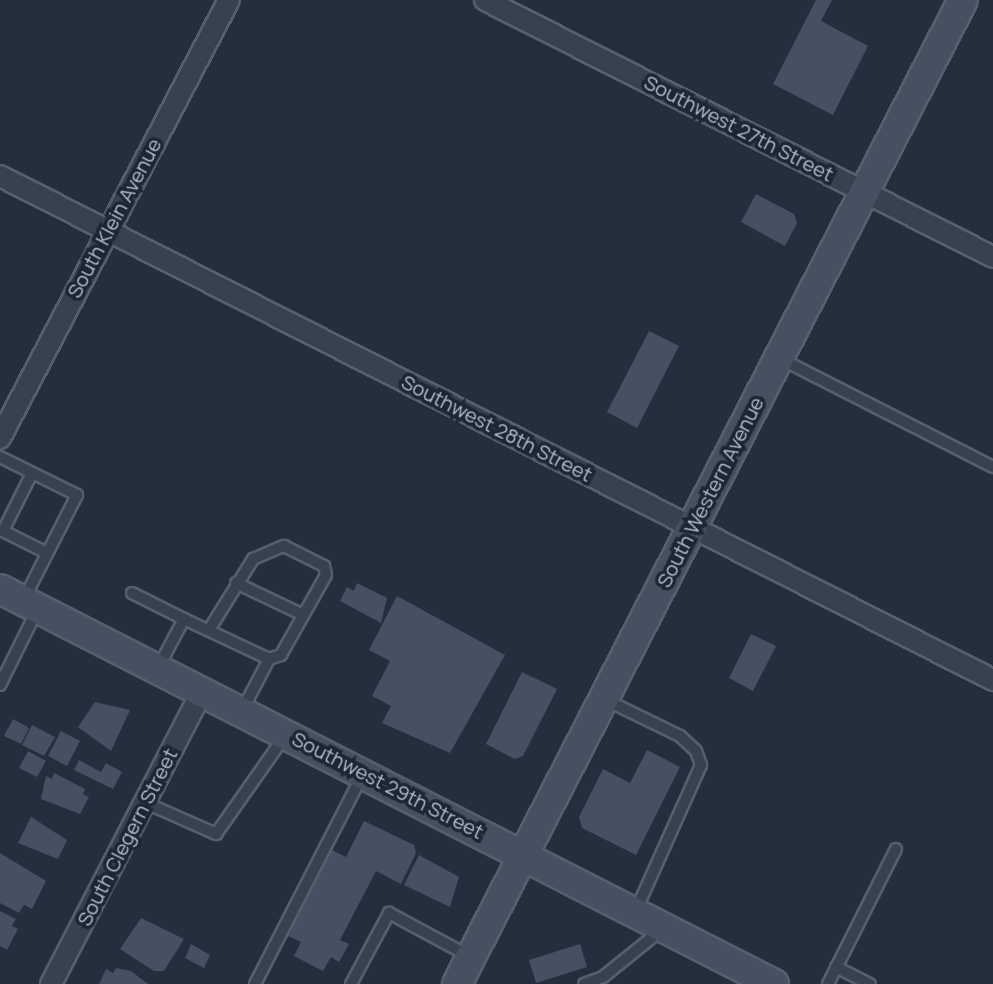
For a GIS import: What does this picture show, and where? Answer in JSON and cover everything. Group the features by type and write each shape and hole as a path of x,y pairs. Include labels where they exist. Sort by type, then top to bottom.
{"main road":[{"name":"South Western Avenue","path":"457,984 963,0"},
{"name":"Southwest 29th Street","path":"20,599 774,984"}],"street":[{"name":"South Klein Avenue","path":"0,438 229,0"},
{"name":"Southwest 27th Street","path":"485,0 993,257"},
{"name":"Southwest 28th Street","path":"0,176 993,680"},
{"name":"South Clegern Street","path":"51,984 203,690"}],"lane":[{"path":"779,358 993,467"},
{"path":"0,457 77,495 20,599 0,685"},
{"path":"32,473 3,531 47,553"},
{"path":"209,630 253,559 284,546 324,566 326,575 281,655 269,659 241,711"},
{"path":"236,583 303,615"},
{"path":"132,593 269,659"},
{"path":"158,668 184,619"},
{"path":"604,699 680,736 696,751 701,765 635,912"},
{"path":"146,803 216,834 287,734"},
{"path":"255,984 364,773"},
{"path":"828,984 896,849"},
{"path":"351,984 389,913 471,957"},
{"path":"584,984 603,977 665,927"},
{"path":"836,967 870,984"}],"building":[{"path":"816,0 832,0 821,21 868,46 833,115 773,84"},
{"path":"756,194 794,214 797,223 785,246 741,222"},
{"path":"649,331 679,346 637,428 607,412"},
{"path":"357,583 387,598 381,623 340,601 347,587 354,591"},
{"path":"397,596 505,655 450,753 382,723 391,706 372,696 390,661 369,650"},
{"path":"751,634 776,646 753,691 729,678"},
{"path":"522,672 557,689 523,756 515,759 486,744"},
{"path":"95,702 130,710 111,751 78,727"},
{"path":"13,719 29,728 21,744 4,736"},
{"path":"32,725 55,737 44,756 22,745"},
{"path":"61,731 80,741 67,766 48,756"},
{"path":"647,750 680,767 636,855 582,828 579,817 603,769 630,783"},
{"path":"28,751 46,761 37,777 19,768"},
{"path":"79,760 101,772 106,763 122,772 113,789 74,770"},
{"path":"54,773 85,789 83,794 89,797 80,814 41,799 46,776 52,779"},
{"path":"31,817 67,840 58,859 18,843"},
{"path":"364,821 414,845 416,853 401,884 376,871 340,940 349,944 339,962 331,957 323,971 294,956 301,942 288,936 332,850 346,857"},
{"path":"0,853 46,881 32,909 24,905 19,913 0,903"},
{"path":"419,855 459,877 450,907 404,885"},
{"path":"0,911 16,919 12,926 18,929 7,950 0,946"},
{"path":"141,918 184,939 164,971 154,971 120,949"},
{"path":"191,944 210,955 204,968 185,958"},
{"path":"580,944 587,967 536,983 529,960"},
{"path":"116,968 131,971 148,984 99,984 106,969 113,973"}]}
